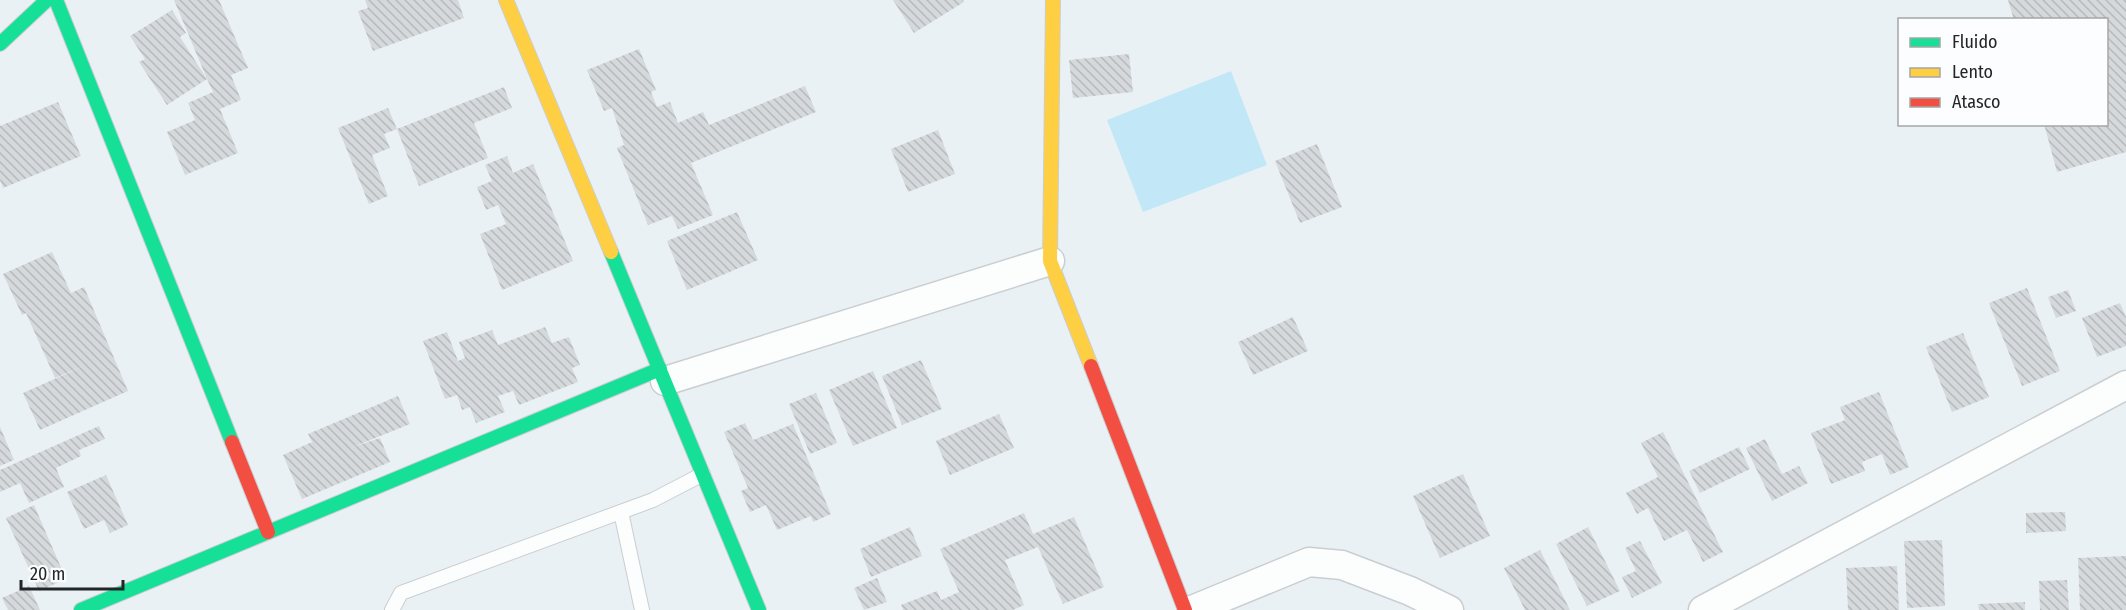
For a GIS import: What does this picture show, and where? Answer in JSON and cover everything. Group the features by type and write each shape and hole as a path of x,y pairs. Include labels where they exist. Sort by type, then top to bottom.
{"street":[{"path":"0,44 47,0"},
{"path":"56,0 268,532"},
{"path":"506,0 759,610"},
{"path":"1053,0 1050,261 1185,610"},
{"path":"81,610 268,532 662,375 1050,261"},
{"path":"1703,610 2126,385"},
{"path":"1192,610 1309,562 1342,565 1410,591 1449,610"}],"lane":[{"path":"392,610 401,593 653,500 703,474"},
{"path":"621,512 642,610"}],"shaded area":[{"path":"1231,71 1267,165 1143,212 1107,120"}],"building":[{"path":"174,0 219,0 248,68 231,75 241,100 220,109 238,153 185,175 167,132 195,120 188,103 213,92"},
{"path":"365,0 458,0 464,18 373,51 358,11 368,8"},
{"path":"893,0 963,0 964,2 914,33"},
{"path":"2008,0 2126,0 2126,152 2057,172 2045,126 2108,126 2108,18 2013,18"},
{"path":"172,10 186,33 180,37 207,79 167,105 139,62 145,59 130,36"},
{"path":"639,49 656,90 651,92 657,107 670,102 678,123 703,112 709,125 805,86 816,112 691,163 713,215 678,229 672,216 648,225 617,148 624,145 612,108 604,111 587,70"},
{"path":"1129,54 1133,92 1073,98 1069,60"},
{"path":"504,87 512,108 474,123 488,158 419,186 397,129"},
{"path":"58,102 81,156 3,188 0,180 0,126"},
{"path":"388,108 397,129 384,134 390,148 372,155 388,196 369,204 338,128"},
{"path":"938,130 955,174 908,192 891,149"},
{"path":"1317,144 1342,207 1300,223 1275,161"},
{"path":"507,156 513,173 533,164 573,261 502,290 480,234 506,224 498,205 486,210 477,187 492,181 485,165"},
{"path":"737,212 758,260 687,290 667,241"},
{"path":"52,252 71,293 84,287 128,391 40,430 23,393 86,365 55,378 26,313 22,315 3,274"},
{"path":"2027,288 2060,371 2022,386 1989,303"},
{"path":"2068,290 2076,311 2056,318 2048,297"},
{"path":"2120,303 2126,317 2126,346 2097,357 2082,318"},
{"path":"1293,317 1308,351 1253,375 1238,342"},
{"path":"545,327 552,343 569,337 580,365 572,368 578,382 519,405 513,391 498,396 505,412 476,423 470,407 462,410 457,395 445,399 423,341 447,332 458,361 465,358 459,342 492,330 498,345"},
{"path":"1963,333 1989,397 1952,412 1926,347"},
{"path":"921,360 942,409 902,425 882,376"},
{"path":"873,371 897,428 853,446 829,390"},
{"path":"1879,392 1909,467 1890,475 1882,454 1862,462 1865,471 1831,484 1811,433 1845,420 1840,407"},
{"path":"816,393 837,443 810,454 789,404"},
{"path":"398,396 410,424 353,447 380,438 390,462 302,499 283,455 312,442 308,434"},
{"path":"999,414 1014,448 950,475 936,441"},
{"path":"745,423 753,440 793,424 831,514 813,522 811,516 777,530 766,505 750,512 741,491 748,488 724,432"},
{"path":"99,426 105,439 79,450 81,456 56,468 64,487 29,503 20,483 0,492 0,470"},
{"path":"0,427 14,460 0,466"},
{"path":"1663,432 1723,552 1703,562 1687,530 1664,541 1648,508 1637,514 1626,493 1658,477 1641,443"},
{"path":"1765,439 1782,474 1799,466 1808,483 1772,501 1746,448"},
{"path":"1739,447 1750,469 1700,493 1689,471"},
{"path":"1463,474 1490,536 1440,558 1413,496"},
{"path":"106,475 128,525 110,533 104,520 84,529 67,492"},
{"path":"34,505 66,579 39,591 6,518"},
{"path":"2065,512 2066,531 2026,533 2026,513"},
{"path":"1024,513 1033,534 1074,517 1104,587 1063,604 1038,547 1005,560 1024,605 1013,610 903,610 901,605 937,591 941,600 959,592 940,549"},
{"path":"910,527 922,556 871,577 860,549"},
{"path":"1588,527 1620,591 1587,606 1556,544"},
{"path":"1942,540 1945,606 1907,608 1904,541"},
{"path":"1640,541 1662,583 1632,598 1622,577 1636,571 1625,548"},
{"path":"1540,550 1570,610 1525,610 1504,568"},
{"path":"2126,556 2126,610 2080,610 2078,558"},
{"path":"1897,566 1899,610 1848,610 1846,568"},
{"path":"877,578 887,602 864,610 854,588"},
{"path":"2067,580 2069,610 2040,610 2039,581"},
{"path":"29,586 40,610 8,610 2,598"},
{"path":"2025,602 2025,610 1979,610 1978,604"}],"traffic: fast":[{"path":"0,44 47,0"},
{"path":"56,0 232,442"},
{"path":"611,252 759,610"},
{"path":"81,610 660,369"}],"traffic: slow":[{"path":"506,0 611,252"},
{"path":"1053,0 1050,261 1091,366"}],"traffic: jam":[{"path":"1091,366 1185,610"},
{"path":"232,442 268,532"}]}
